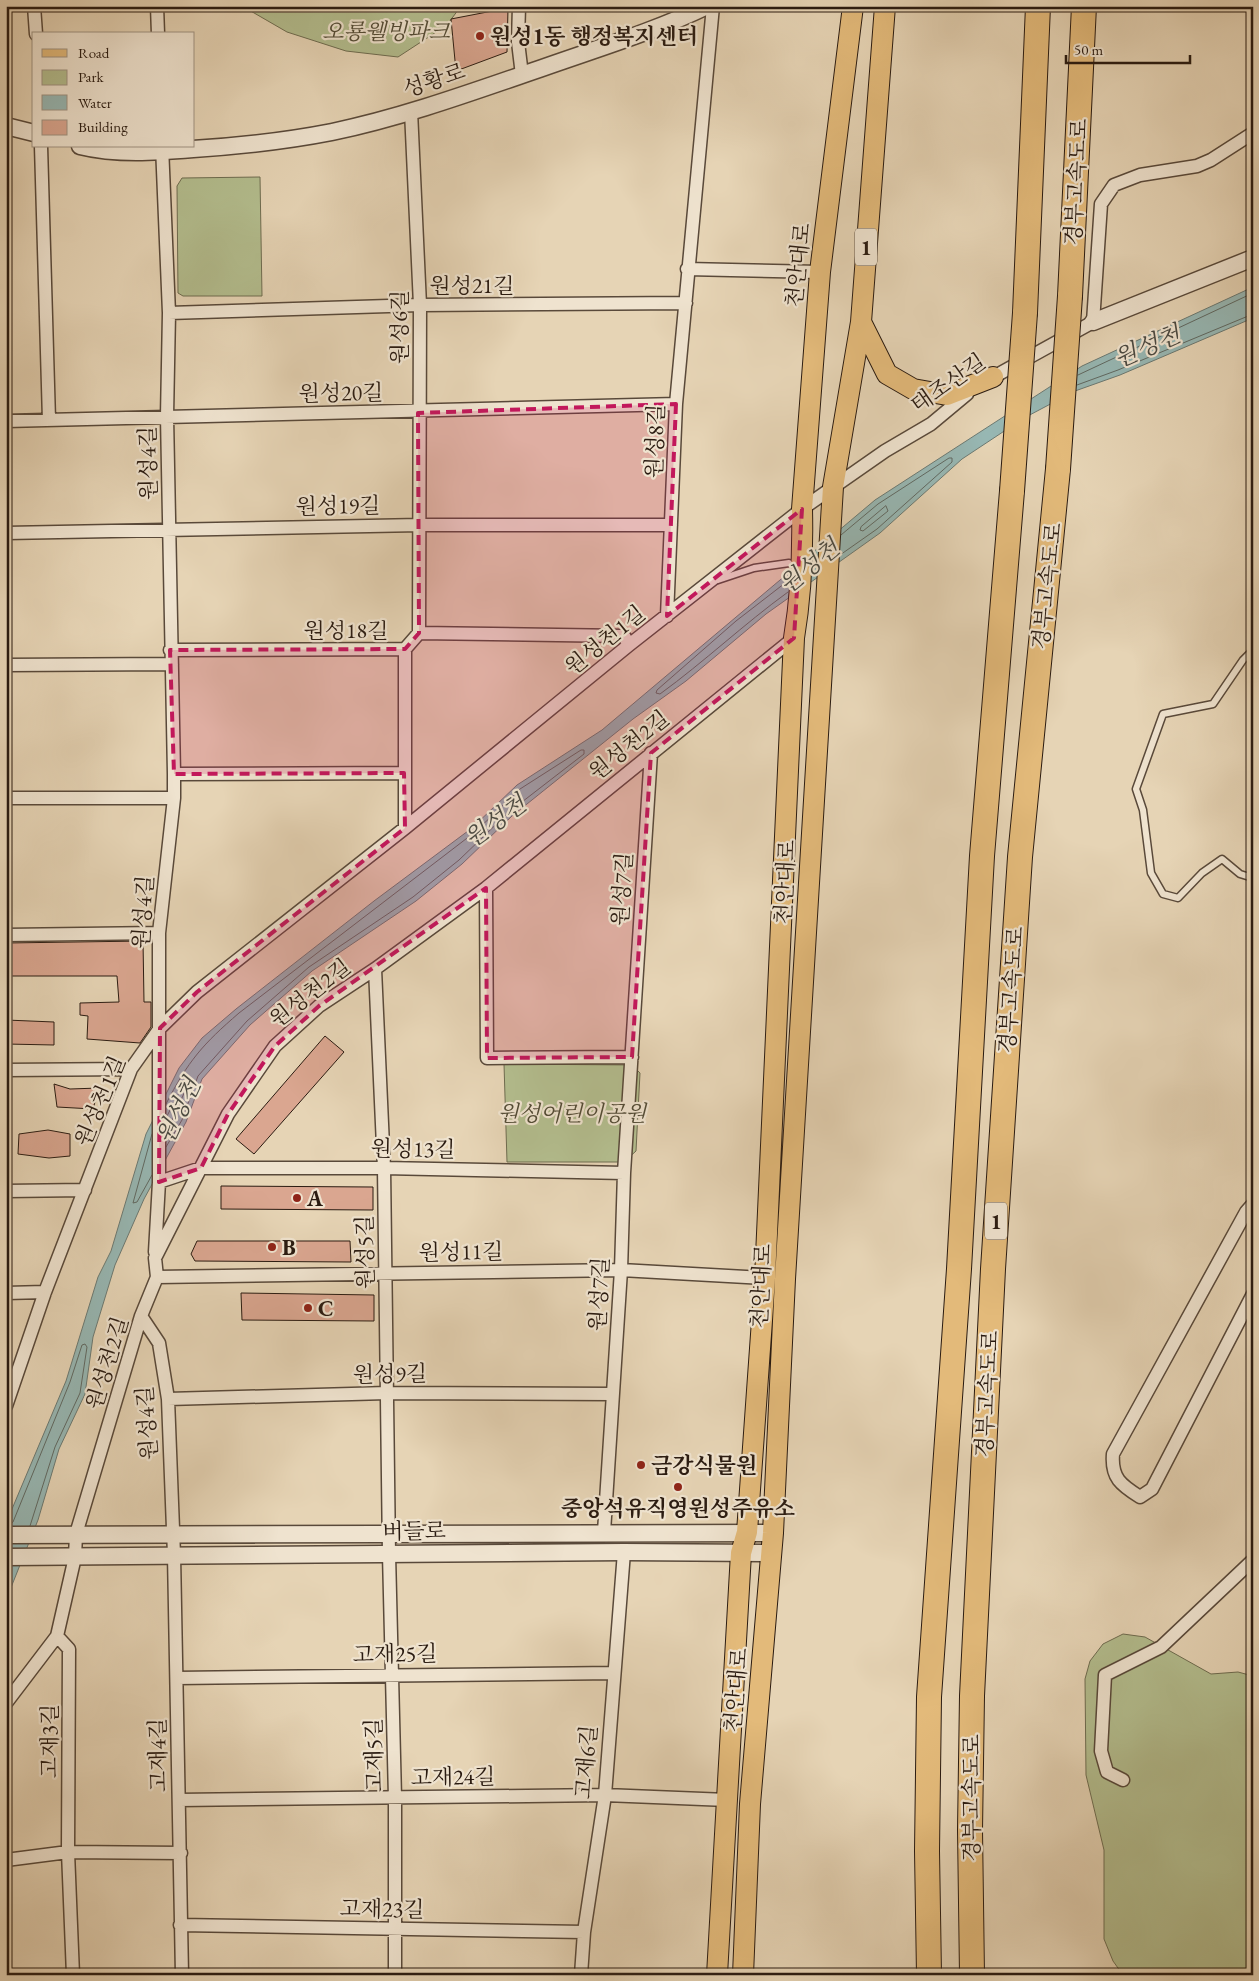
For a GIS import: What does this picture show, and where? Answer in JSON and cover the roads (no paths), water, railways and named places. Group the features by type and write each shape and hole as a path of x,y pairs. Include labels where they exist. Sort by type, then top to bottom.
{"highway":[{"name":"경부고속도로","path":"929,1975 927,1851 930,1697 960,1259 982,856 1025,313 1038,6"},
{"name":"경부고속도로","path":"972,1975 970,1830 972,1696 993,1269 1020,857 1058,469 1070,296 1084,6"}],"main road":[{"name":"천안대로","path":"717,1975 741,1554 747,1532 765,1278 802,509 820,272 853,6"},
{"name":"1","path":"833,487 861,322 886,6"},
{"path":"861,322 887,374 913,389 947,396 993,377"},
{"name":"천안대로","path":"744,1975 750,1804 773,1533 785,1279 833,487"}],"street":[{"path":"34,6 36,32"},
{"path":"157,6 158,32"},
{"path":"519,6 518,42 522,74"},
{"name":"성황로","path":"195,148 246,146 332,132 411,112 672,23 707,6"},
{"name":"원성8길","path":"667,616 676,404 686,303 687,269 714,6"},
{"name":"원성6길","path":"411,112 420,305 418,412 419,633"},
{"path":"6,126 32,133"},
{"path":"1093,322 1101,204 1114,184 1140,175 1197,166 1212,160 1253,133"},
{"path":"41,148 49,420"},
{"name":"성황로","path":"97,148 123,151 190,148"},
{"name":"원성4길","path":"155,1258 159,1182 159,932 174,798 167,416 169,313 162,149"},
{"name":"태조산길","path":"833,487 885,451 931,424 956,401 993,377 1093,322 1253,258"},
{"path":"687,269 820,272"},
{"name":"원성21길","path":"169,313 420,305 686,303"},
{"name":"원성20길","path":"6,421 676,404"},
{"name":"원성천1길","path":"6,1406 45,1292 131,1069 160,1028 197,992 405,828 629,645 802,509 833,487"},
{"name":"원성19길","path":"6,533 420,525 671,525"},
{"name":"원성천2길","path":"6,1703 57,1636 75,1557 72,1535 141,1316 157,1277 155,1258 228,1114 275,1046 319,1006 375,969 486,888 651,752 795,628"},
{"name":"원성18길","path":"170,650 405,649 419,633 624,636 629,645"},
{"path":"405,649 405,828"},
{"path":"6,665 172,664"},
{"name":"원성7길","path":"604,1532 621,1270 624,1173 651,752"},
{"path":"174,774 404,774"},
{"path":"6,798 174,798"},
{"path":"486,888 487,1058 632,1058"},
{"path":"6,935 159,932"},
{"name":"원성5길","path":"375,969 384,1168 388,1534"},
{"path":"6,1070 131,1069"},
{"name":"원성13길","path":"159,1182 201,1168 384,1168 624,1173"},
{"path":"6,1191 85,1190"},
{"path":"1253,1204 1246,1212 1113,1454 1112,1467 1122,1485 1140,1497 1152,1490 1253,1294"},
{"name":"원성11길","path":"157,1277 621,1270 765,1278"},
{"path":"6,1293 45,1292"},
{"name":"원성4길","path":"141,1316 159,1343 168,1399 173,1534"},
{"name":"원성9길","path":"168,1399 387,1393 613,1394"},
{"name":"버들로","path":"6,1535 773,1533"},
{"name":"고재4길","path":"173,1534 180,1800 182,1975"},
{"name":"고재5길","path":"388,1534 395,1798 395,1975"},
{"name":"버들로","path":"6,1557 624,1552 771,1554"},
{"name":"고재6길","path":"581,1975 584,1932 605,1795 624,1552"},
{"path":"1123,1780 1107,1772 1101,1751 1105,1675 1161,1647 1253,1560"},
{"name":"고재3길","path":"57,1636 70,1649 68,1852 73,1975"},
{"name":"고재25길","path":"177,1678 391,1674 614,1673"},
{"name":"고재24길","path":"180,1800 605,1795 727,1800"},
{"path":"6,1860 68,1852 181,1853"},
{"name":"고재23길","path":"180,1925 584,1932"}],"lane":[{"path":"708,583 754,568 789,563"},
{"path":"1253,650 1243,660 1213,704 1163,714 1136,789 1143,810 1151,873 1163,894 1178,898 1202,873 1222,859 1240,874 1253,878"}],"water":[{"name":"원성천","path":"1253,287 1253,318 1120,375 1075,391 1024,418 962,459 880,533 766,614 686,681 633,719 512,816 462,864 416,901 312,971 250,1025 202,1079 186,1122 144,1199 115,1265 93,1337 85,1394 59,1449 38,1520 6,1600 6,1528 12,1509 66,1381 98,1277 111,1251 146,1134 179,1068 202,1038 236,1009 374,901 472,828 517,785 602,730 875,500 1082,366"}],"place":[{"name":"원성1동 행정복지센터","path":"480,36"},
{"name":"A","path":"297,1198"},
{"name":"B","path":"272,1247"},
{"name":"C","path":"308,1308"},
{"name":"금강식물원","path":"641,1465"},
{"name":"중앙석유직영원성주유소","path":"678,1487"}],"park label":[{"name":"오룡웰빙파크","path":"386,31"},
{"name":"원성어린이공원","path":"572,1113"}]}
